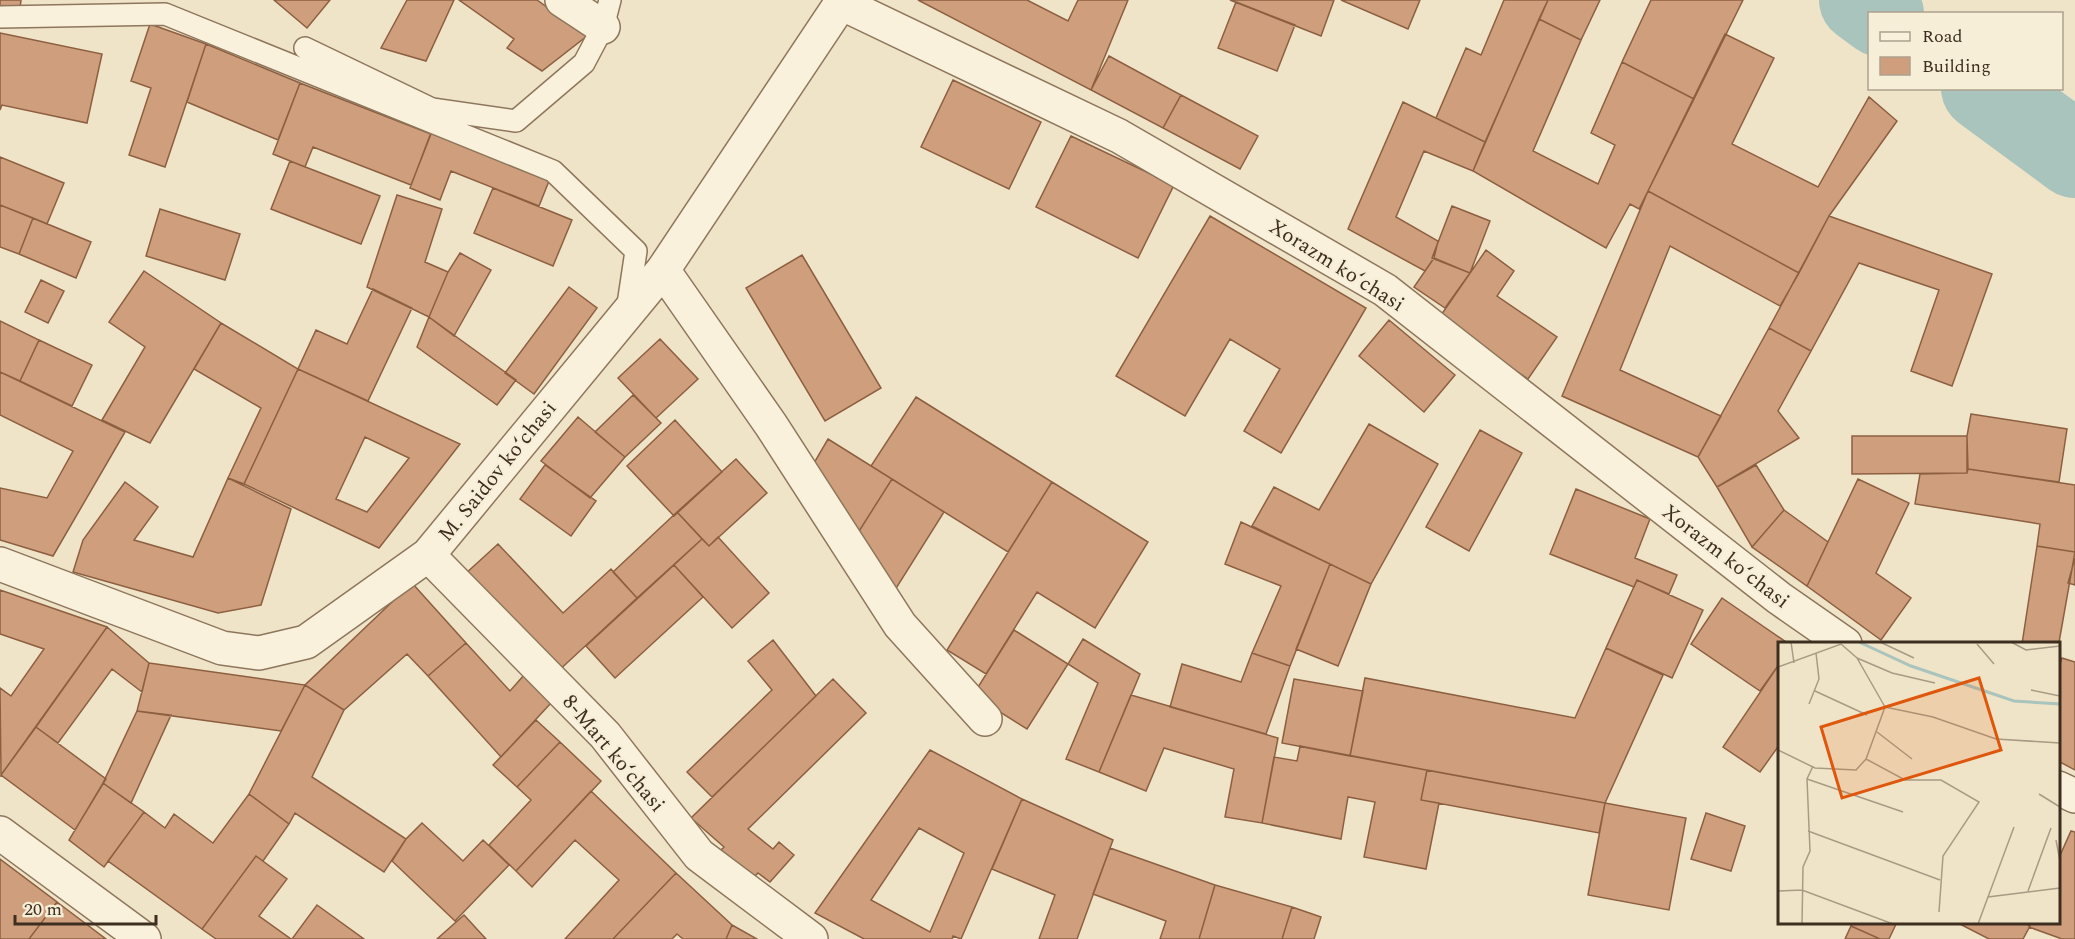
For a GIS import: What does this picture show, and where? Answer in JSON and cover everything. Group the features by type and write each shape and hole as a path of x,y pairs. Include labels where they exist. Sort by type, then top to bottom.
{"street":[{"path":"562,0 606,14"},
{"name":"M. Saidov koʻchasi","path":"0,564 222,648 259,653 306,642 428,555 663,270 841,2"},
{"name":"Xorazm koʻchasi","path":"841,2 1119,136 1385,290 1779,598 1842,642"},
{"path":"663,270 771,425 900,625 985,719"},
{"name":"8-Mart koʻchasi","path":"428,555 605,735 699,855 811,939"},
{"path":"2060,790 2075,796"},
{"path":"0,833 144,939"}],"lane":[{"path":"305,48 432,109 516,121 584,63 606,14"},
{"path":"0,17 165,15 553,171 636,251 627,311"}],"building":[{"path":"0,0 21,0 20,9 0,6"},
{"path":"274,0 330,0 307,28"},
{"path":"407,0 454,0 426,61 381,48"},
{"path":"459,0 537,0 587,36 542,71 507,48 514,39"},
{"path":"918,0 1027,0 1068,21 1078,0 1128,0 1091,90"},
{"path":"1230,0 1334,0 1321,36"},
{"path":"1341,0 1420,0 1408,29"},
{"path":"1504,0 1548,0 1485,142 1436,118 1466,48 1481,55"},
{"path":"1548,0 1600,0 1581,40 1539,19"},
{"path":"1651,0 1743,0 1694,99 1622,62"},
{"path":"1236,2 1295,25 1277,71 1218,48"},
{"path":"1539,19 1581,40 1533,151 1598,184 1615,145 1591,133 1622,62 1694,99 1639,209 1630,204 1606,248 1473,171"},
{"path":"150,24 206,44 165,167 129,155 151,88 131,81"},
{"path":"0,33 102,54 87,123 2,105 0,110"},
{"path":"1725,34 1774,58 1732,144 1818,187 1869,97 1897,121 1829,216 1799,273 1648,191"},
{"path":"206,44 300,83 278,140 187,102"},
{"path":"1109,56 1181,95 1163,128 1091,90"},
{"path":"953,80 1041,122 1009,189 921,147"},
{"path":"300,83 431,134 411,185 313,147 305,167 273,154"},
{"path":"1181,95 1258,136 1240,169 1163,128"},
{"path":"1403,102 1485,142 1473,171 1424,151 1396,217 1438,241 1434,258 1425,271 1348,229"},
{"path":"432,130 551,176 539,206 451,171 440,200 410,188"},
{"path":"1071,136 1174,185 1138,258 1036,207"},
{"path":"0,157 64,183 47,224 0,205"},
{"path":"290,161 380,196 361,244 271,209"},
{"path":"493,188 572,220 553,266 474,233"},
{"path":"1648,191 1799,273 1780,306 1670,246 1620,370 1721,416 1698,457 1562,396"},
{"path":"397,195 442,209 425,262 448,272 429,317 367,287"},
{"path":"0,205 33,218 19,254 0,247"},
{"path":"1452,206 1490,221 1470,273 1432,258"},
{"path":"160,209 240,234 225,280 146,256"},
{"path":"1210,216 1366,308 1281,453 1244,431 1280,369 1230,339 1185,416 1116,376"},
{"path":"1829,216 1992,274 1952,386 1911,371 1939,290 1859,263 1811,351 1769,328"},
{"path":"33,218 91,242 76,278 19,254"},
{"path":"1486,250 1514,271 1497,296 1557,337 1528,379 1439,318"},
{"path":"460,253 491,270 454,336 429,317 448,272"},
{"path":"802,255 881,388 825,421 746,288"},
{"path":"1434,258 1470,273 1445,308 1414,287"},
{"path":"144,271 221,323 150,443 102,420 145,347 109,322"},
{"path":"41,280 64,291 48,323 25,312"},
{"path":"569,287 597,308 534,394 505,373"},
{"path":"373,289 412,308 368,401 298,369 316,330 347,344"},
{"path":"429,317 516,380 497,405 417,347"},
{"path":"1389,320 1455,375 1424,412 1359,356"},
{"path":"0,321 39,340 20,381 0,372"},
{"path":"221,323 298,369 244,484 228,478 261,408 194,369"},
{"path":"1769,328 1811,351 1778,411 1799,438 1717,487 1698,457"},
{"path":"660,339 698,379 656,418 618,378"},
{"path":"39,340 92,365 72,406 20,381"},
{"path":"298,369 460,444 379,548 244,484","holes":["365,437 409,458 367,512 336,499"]},
{"path":"0,372 125,432 53,556 0,540 0,488 47,498 73,451 0,415"},
{"path":"633,395 661,423 625,457 595,432"},
{"path":"916,397 1052,482 1008,552 871,466"},
{"path":"1971,414 2067,429 2059,482 1968,469 1967,436"},
{"path":"578,417 625,457 590,498 541,461"},
{"path":"675,420 722,472 674,516 627,466"},
{"path":"1369,424 1438,464 1371,584 1252,526 1274,487 1319,510"},
{"path":"1480,430 1522,453 1469,551 1426,527"},
{"path":"1852,436 1967,436 1967,473 1852,474"},
{"path":"828,439 892,479 856,536 814,463"},
{"path":"736,459 767,493 709,546 677,512"},
{"path":"545,465 596,501 571,536 520,499"},
{"path":"1756,465 1784,510 1752,547 1717,487"},
{"path":"1968,469 2075,485 2075,552 2037,546 2040,524 1915,504 1920,474 1967,473"},
{"path":"228,478 291,509 261,605 218,613 73,572 83,540 125,482 158,507 134,540 193,557"},
{"path":"892,479 944,512 895,590 856,536"},
{"path":"1858,479 1909,503 1876,573 1911,598 1881,640 1807,586"},
{"path":"1052,482 1148,542 1095,628 1037,592 986,674 947,650"},
{"path":"1576,489 1650,519 1635,558 1677,575 1669,594 1637,580 1634,587 1550,554"},
{"path":"1784,510 1828,542 1807,586 1752,547"},
{"path":"677,512 702,539 637,598 613,572"},
{"path":"1241,522 1330,564 1290,666 1252,653 1281,586 1225,564"},
{"path":"718,537 769,593 732,628 674,565 702,539 709,546"},
{"path":"498,544 563,613 611,569 637,598 554,675 464,575"},
{"path":"2037,546 2075,552 2059,642 2022,642"},
{"path":"2075,558 2075,585 2068,583"},
{"path":"1330,564 1371,584 1338,666 1296,649"},
{"path":"674,565 703,597 615,678 586,646"},
{"path":"1637,580 1703,610 1672,678 1606,648"},
{"path":"412,583 466,643 428,676 407,654 344,710 305,685"},
{"path":"0,590 107,627 1,775 0,688 11,696 44,649 0,634"},
{"path":"1722,598 1786,642 1778,642 1778,666 1760,691 1691,644"},
{"path":"107,627 149,663 142,692 112,669 58,743 36,727"},
{"path":"1014,630 1068,664 1027,729 973,695"},
{"path":"1083,639 1140,674 1099,772 1066,759 1098,683 1068,664"},
{"path":"773,640 816,696 712,797 687,772 772,690 748,661"},
{"path":"466,643 510,691 525,674 551,703 501,757 428,676"},
{"path":"1606,648 1663,675 1605,803 1350,756 1365,678 1575,718"},
{"path":"1252,653 1290,666 1266,734 1170,707 1182,664 1241,682"},
{"path":"2062,658 2075,662 2075,770 2060,762 2060,664"},
{"path":"149,663 305,685 281,731 137,711"},
{"path":"1778,666 1778,747 1760,772 1723,747"},
{"path":"833,679 866,713 748,829 773,849 779,842 794,855 770,882 758,873 753,878 720,851 724,847 691,818"},
{"path":"1294,679 1363,691 1350,756 1282,743"},
{"path":"305,685 344,710 312,777 406,839 384,872 295,813 289,824 249,794"},
{"path":"1131,695 1278,738 1262,823 1225,817 1234,769 1164,748 1146,791 1099,772"},
{"path":"137,711 171,715 131,803 103,783"},
{"path":"536,720 560,742 517,787 493,765"},
{"path":"36,727 106,779 75,830 1,775"},
{"path":"560,742 601,781 516,871 489,845 531,800 517,787"},
{"path":"1300,746 1427,770 1421,800 1439,803 1426,869 1364,857 1375,802 1348,797 1341,839 1262,823 1274,757 1297,761"},
{"path":"930,750 1022,799 961,939 953,936 952,939 864,939 815,913","holes":["919,828 964,853 930,932 871,900"]},
{"path":"1427,770 1605,803 1599,833 1421,800"},
{"path":"103,783 144,812 104,867 69,840"},
{"path":"591,791 676,873 613,939 565,939 619,880 575,840 532,887 516,871"},
{"path":"249,794 289,824 263,861 256,856 202,929 108,861 144,812 165,828 174,814 213,843"},
{"path":"1022,799 1113,840 1077,939 1039,939 1055,895 992,869"},
{"path":"1605,803 1686,818 1669,910 1588,895"},
{"path":"1706,813 1745,826 1731,871 1691,859"},
{"path":"422,823 463,861 483,840 509,865 455,921 392,861 406,839"},
{"path":"2071,831 2075,832 2075,939 2062,939 2029,927 2030,924 2060,924 2060,856"},
{"path":"1110,848 1215,885 1199,939 1160,939 1166,921 1093,894"},
{"path":"256,856 287,879 259,916 291,939 216,939 202,929"},
{"path":"0,859 57,902 29,939 0,939"},
{"path":"676,873 732,925 726,939 683,939 677,934 672,939 613,939"},
{"path":"1215,885 1292,907 1282,939 1199,939"},
{"path":"57,902 106,939 29,939"},
{"path":"317,905 364,939 292,939"},
{"path":"1292,907 1321,917 1314,939 1282,939"},
{"path":"464,915 486,939 437,939"},
{"path":"1852,924 1896,924 1889,939 1880,939 1851,926"},
{"path":"1960,924 2026,924 2030,926 2023,939 1989,939"},
{"path":"732,925 757,939 726,939"},
{"path":"1851,926 1880,939 1845,939"}],"waterway":[{"path":"1862,0 1878,12"},
{"path":"1987,90 2075,155"}]}
